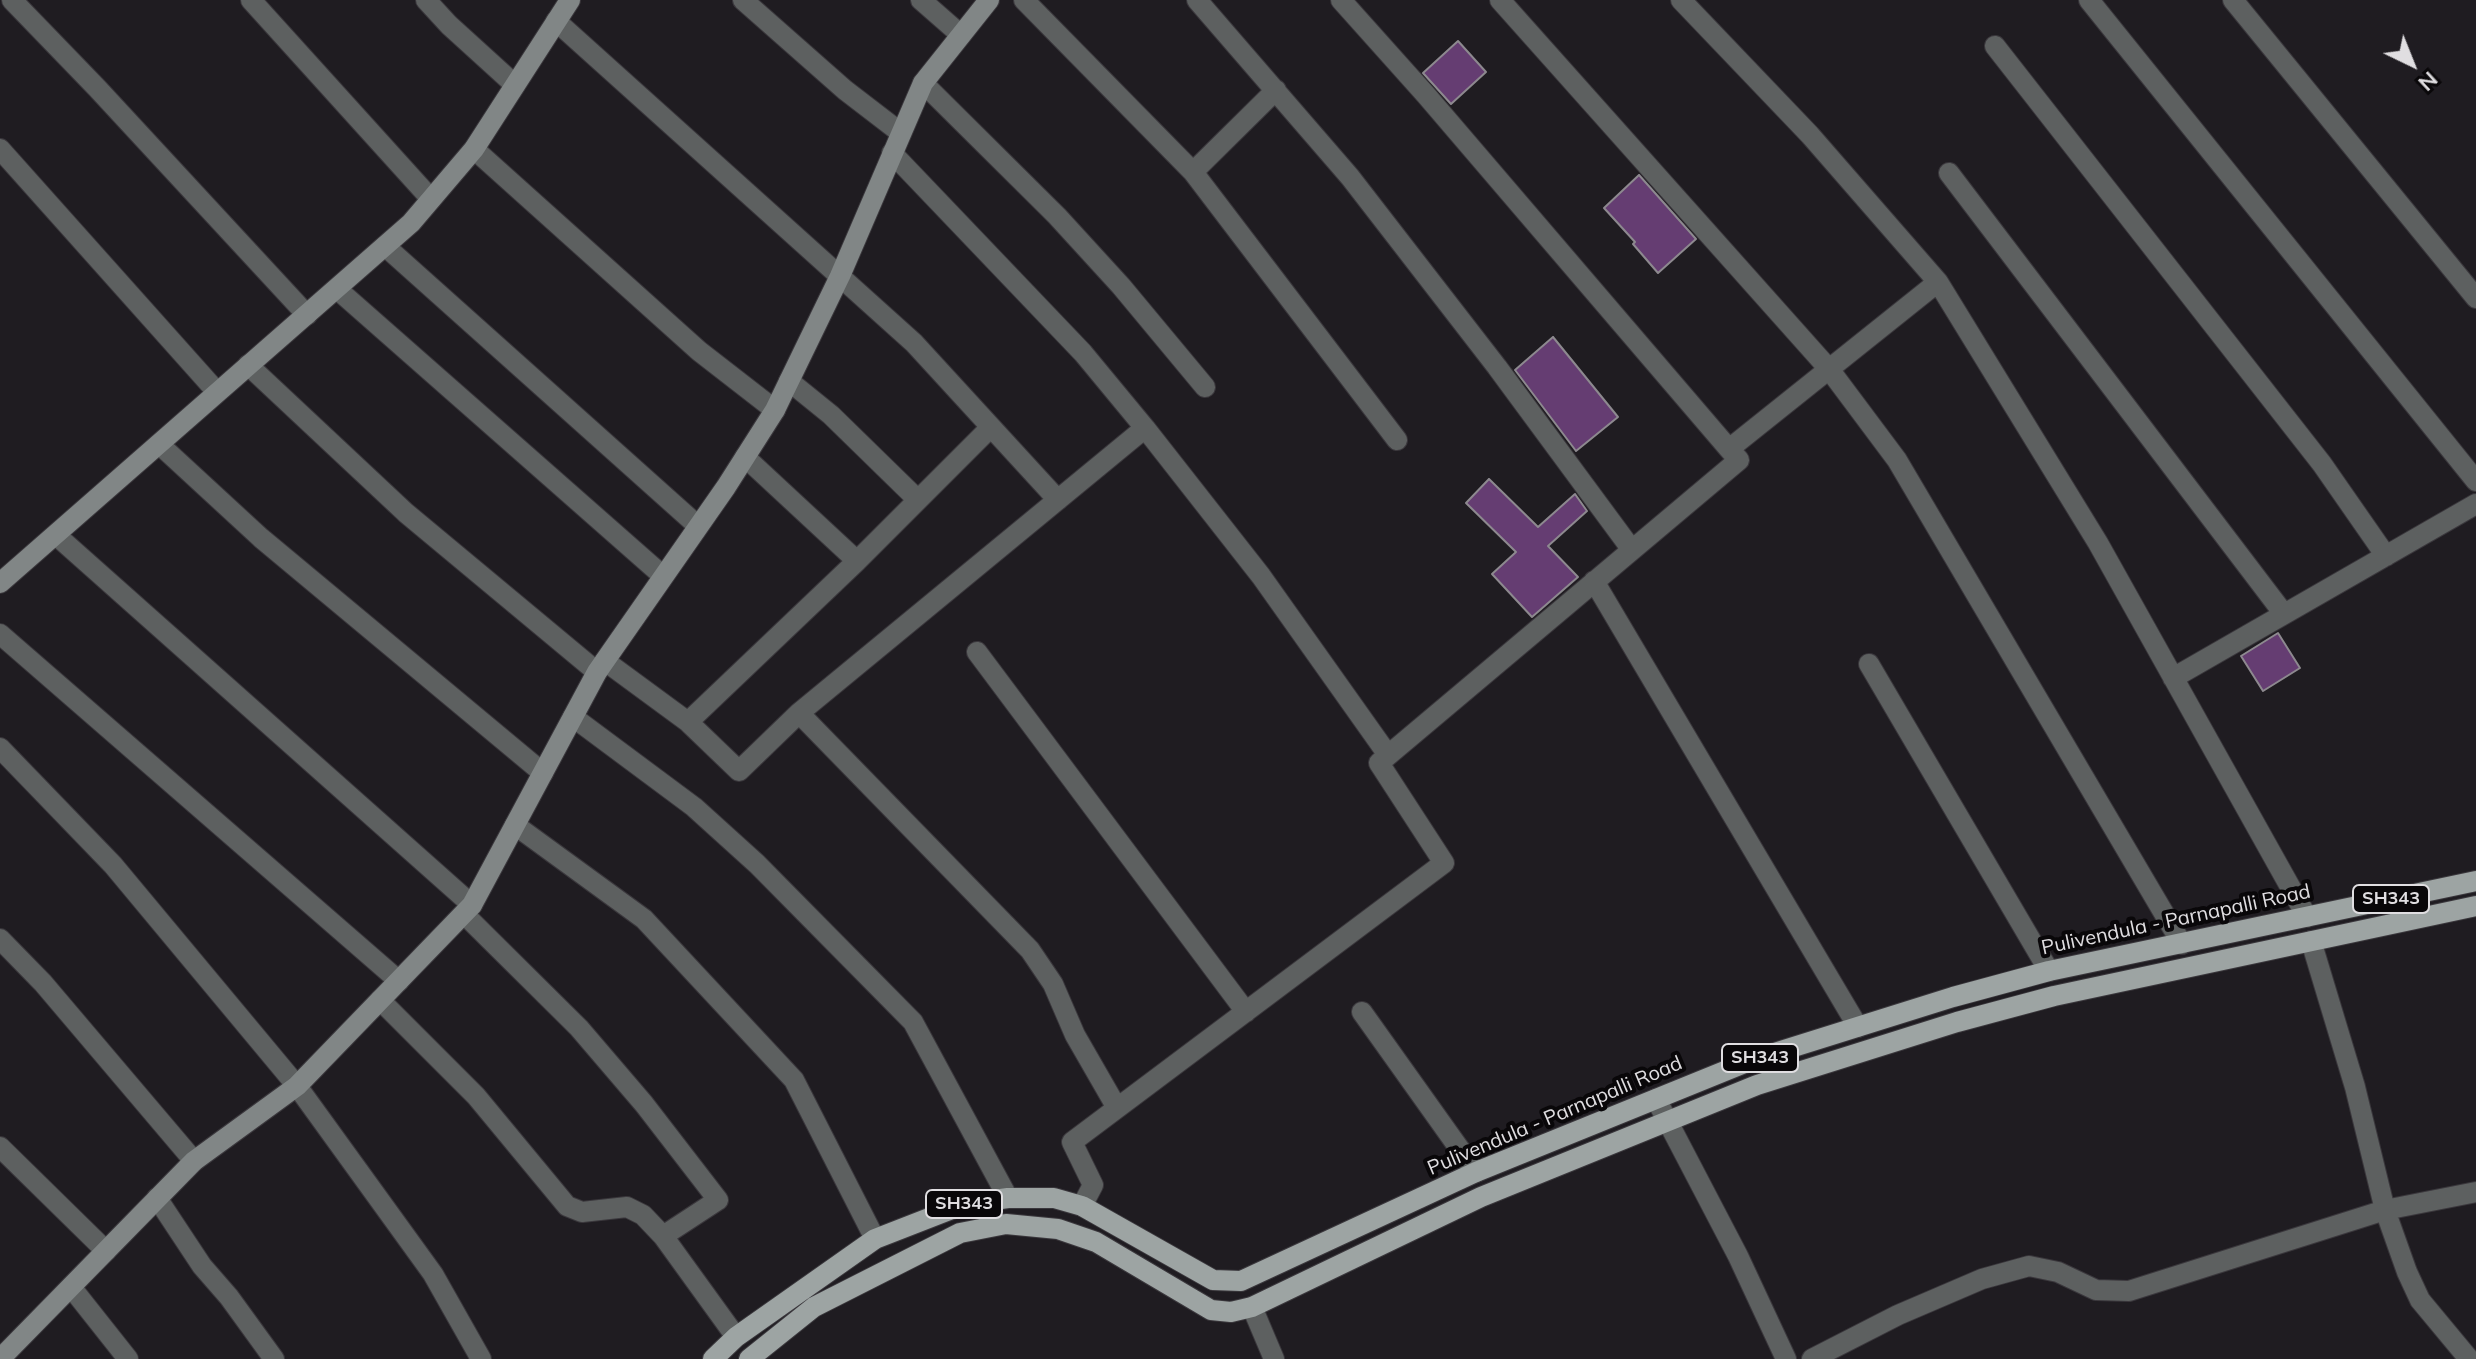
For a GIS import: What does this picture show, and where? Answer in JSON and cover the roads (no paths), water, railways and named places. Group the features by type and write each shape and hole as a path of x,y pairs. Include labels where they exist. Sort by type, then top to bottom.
{"main road":[{"name":"Pulivendula - Parnapalli Road","path":"1241,1281 1476,1172 1752,1060 1953,997 2049,971 2476,881"},
{"name":"SH343","path":"1252,1307 1481,1197 1757,1085 1957,1022 2054,996 2476,906"},
{"path":"2307,917 2311,941"},
{"name":"SH343","path":"713,1359 736,1337 875,1239 965,1204 1040,1196 1082,1206 1213,1280 1241,1281"},
{"path":"749,1359 814,1307 960,1233 1006,1224 1058,1229 1096,1242 1211,1310 1231,1312 1252,1307 1241,1281"}],"street":[{"path":"12,0 307,315"},
{"path":"251,0 431,199"},
{"path":"426,0 515,85"},
{"path":"0,583 411,223 474,149 570,0"},
{"path":"743,0 845,90 901,133"},
{"path":"921,0 961,35"},
{"path":"0,1359 194,1161 297,1086 468,909 601,666 775,410 840,276 923,83 989,0"},
{"path":"1024,0 1193,172 1397,440"},
{"path":"1197,0 1276,90 1410,253 1632,550"},
{"path":"1082,1206 1093,1185 1072,1142 1444,863 1379,763 1739,460 1437,107 1341,0"},
{"path":"1500,0 1829,369 1897,460 2182,944"},
{"path":"1681,0 1810,135 1938,282 2098,543 2307,917"},
{"path":"2089,0 2476,481"},
{"path":"2233,0 2476,298"},
{"path":"556,21 914,343 1058,500"},
{"path":"1995,46 2322,464 2386,556"},
{"path":"923,83 1121,286 1205,387"},
{"path":"1193,172 1276,90"},
{"path":"0,149 217,392"},
{"path":"474,149 699,351 775,410"},
{"path":"892,153 1083,353 1145,428 1261,576 1388,755"},
{"path":"1949,173 2284,614"},
{"path":"385,246 698,526"},
{"path":"1729,449 1938,282"},
{"path":"337,289 663,576"},
{"path":"248,365 406,513 601,666 688,722 739,771 799,713 1145,428"},
{"path":"789,381 831,415 917,499"},
{"path":"688,722 857,561 990,428"},
{"path":"159,444 261,538 543,773"},
{"path":"745,457 857,561"},
{"path":"2173,678 2476,504"},
{"path":"56,535 468,909 579,1028 644,1104 718,1200 663,1236"},
{"path":"1594,581 1858,1027"},
{"path":"0,634 399,981"},
{"path":"977,652 1246,1012"},
{"path":"1869,664 2049,971"},
{"path":"799,713 1030,950 1053,984 1075,1035 1117,1108"},
{"path":"573,717 694,807 757,864 913,1022 1008,1198"},
{"path":"0,748 113,865 297,1086 433,1274 481,1359"},
{"path":"515,825 644,919 794,1080 875,1239"},
{"path":"0,939 43,983 194,1161"},
{"path":"2311,941 2355,1087 2385,1210 2420,1300 2469,1359"},
{"path":"380,1000 476,1096 567,1206 582,1212 627,1207 643,1215 663,1236 736,1337"},
{"path":"1362,1012 1476,1172"},
{"path":"1656,1099 1738,1256 1786,1359"},
{"path":"0,1147 106,1251"},
{"path":"1812,1359 1898,1315 1982,1279 2029,1266 2058,1272 2096,1290 2129,1291 2385,1210 2476,1192"},
{"path":"157,1198 202,1266 274,1359"},
{"path":"71,1287 128,1359"},
{"path":"1252,1307 1269,1356"}]}
